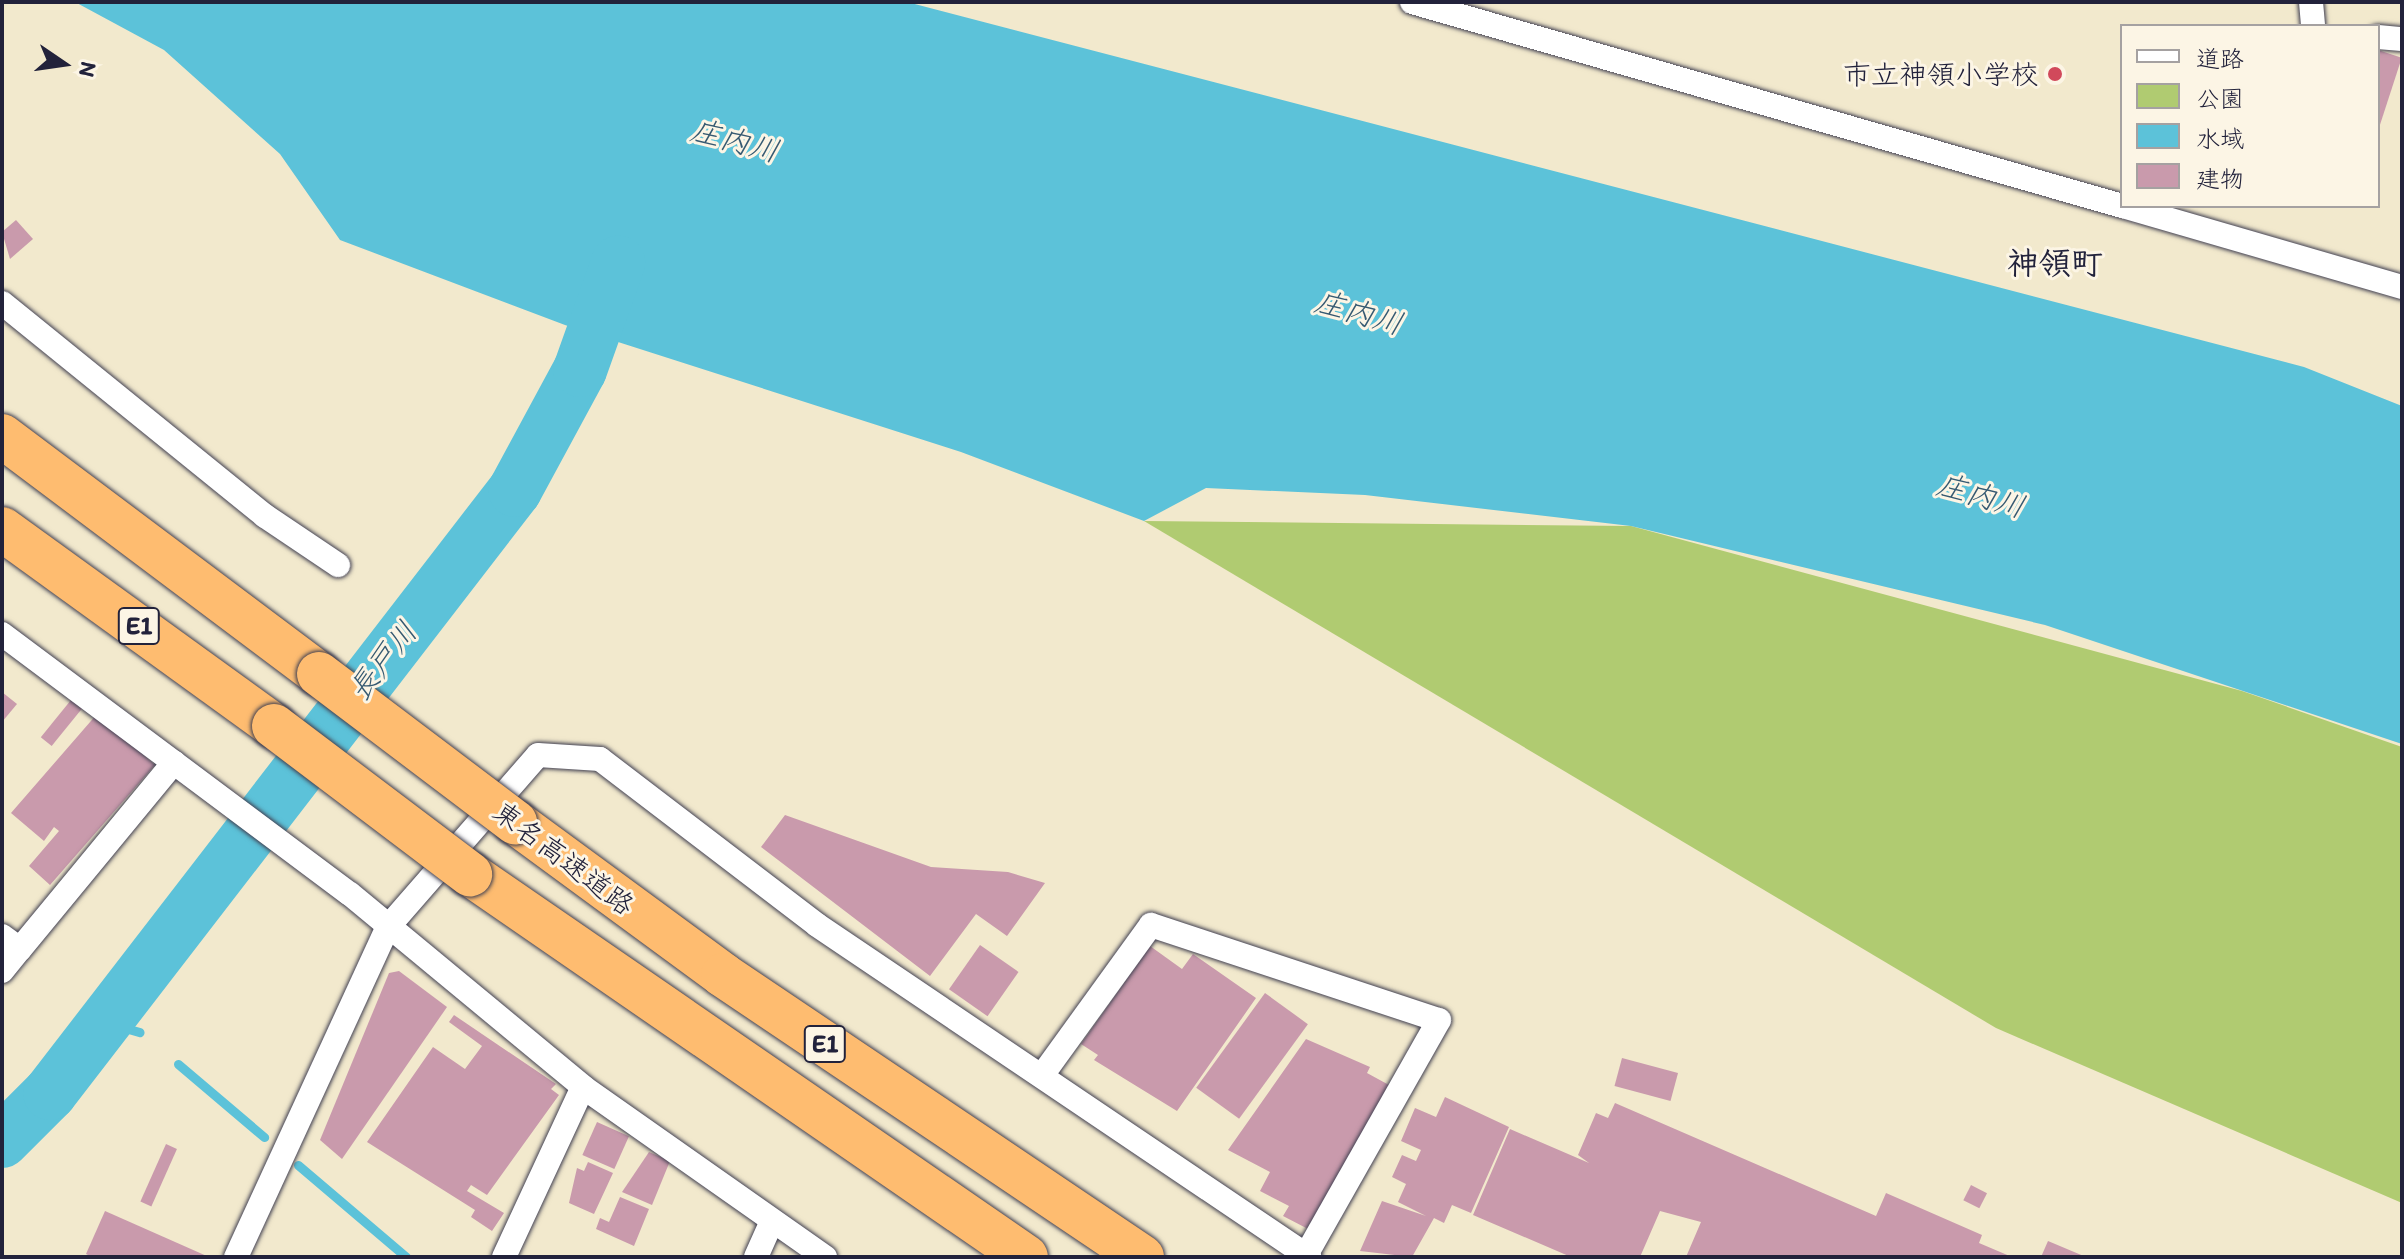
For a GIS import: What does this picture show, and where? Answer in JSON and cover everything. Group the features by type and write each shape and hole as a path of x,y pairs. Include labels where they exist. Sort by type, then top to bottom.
{"highway":[{"name":"東名高速道路","path":"2,436 723,975 1142,1257"},
{"name":"E1","path":"2,529 193,666 470,874 1026,1257"},
{"path":"2,541 193,666"}],"street":[{"path":"1412,2 2120,205"},
{"path":"2311,2 2313,24"},
{"path":"2380,37 2402,39"},
{"path":"2129,208 2402,287"},
{"path":"2,303 265,516 338,565"},
{"path":"2,634 184,767 311,870 388,927 583,1087 825,1257"},
{"path":"236,1257 388,927 538,755 600,759 817,925 1043,1074 1308,1256 1439,1020 1151,925 1043,1074"},
{"path":"2,971 11,942 184,767"},
{"path":"504,1257 583,1087"},
{"path":"756,1257 772,1221"}],"green space":[{"path":"1144,521 1631,526 2242,691 2402,747 2402,1203 1996,1028"}],"water":[{"name":"庄内川","path":"75,2 907,2 2304,367 2402,406 2402,744 2045,625 1631,526 1365,495 1206,488 1144,521 961,452 565,325 340,240 280,154 164,50"}],"building":[{"path":"2380,51 2402,58 2380,125"},
{"path":"16,220 33,239 10,259 2,232"},
{"path":"2,692 17,704 2,722"},
{"path":"71,700 82,709 52,746 41,737"},
{"path":"97,714 155,765 50,885 29,866 59,831 54,827 44,841 11,813"},
{"path":"785,815 931,867 1008,872 1045,883 1007,936 976,914 930,976 761,847"},
{"path":"980,945 1019,972 988,1016 949,989"},
{"path":"1150,946 1182,969 1193,954 1256,998 1177,1111 1094,1060 1098,1055 1081,1044"},
{"path":"399,971 447,1007 342,1159 320,1140 389,973"},
{"path":"1265,993 1308,1024 1239,1119 1196,1088"},
{"path":"454,1015 556,1084 551,1089 559,1095 487,1195 471,1185 467,1191 504,1213 492,1231 471,1217 475,1210 367,1142 433,1047 465,1069 482,1046 449,1022"},
{"path":"1306,1039 1370,1067 1367,1073 1389,1085 1310,1230 1283,1216 1289,1206 1260,1191 1270,1172 1228,1150"},
{"path":"1622,1058 1678,1073 1671,1101 1614,1086"},
{"path":"1445,1097 1509,1127 1471,1213 1452,1205 1444,1223 1434,1218 1412,1257 1360,1251 1382,1201 1426,1216 1398,1202 1406,1184 1392,1177 1402,1155 1416,1161 1421,1150 1401,1141 1415,1108 1436,1117"},
{"path":"1615,1103 1876,1216 1886,1193 1982,1235 1979,1243 2012,1257 1686,1257 1701,1222 1660,1211 1640,1257 1571,1257 1473,1215 1510,1129 1589,1163 1578,1155 1596,1113 1608,1118"},
{"path":"597,1122 629,1136 614,1169 582,1155"},
{"path":"166,1144 177,1149 151,1206 140,1202"},
{"path":"649,1152 670,1161 652,1205 622,1192"},
{"path":"588,1162 613,1173 594,1214 569,1203 577,1168 584,1171"},
{"path":"1971,1185 1987,1193 1979,1208 1963,1200"},
{"path":"620,1197 649,1209 634,1246 596,1229 600,1218 609,1222"},
{"path":"105,1211 209,1257 92,1257 86,1254"},
{"path":"2048,1241 2086,1257 2041,1257"}],"waterway":[{"name":"長戸川","path":"2,1141 50,1093 515,490 580,370 618,263"},
{"path":"104,1022 140,1032"},
{"path":"178,1064 264,1137"},
{"path":"298,1165 406,1257"}],"place":[{"name":"市立神領小学校","path":"2055,74"}],"district":[{"name":"神領町","path":"2055,263"}]}
